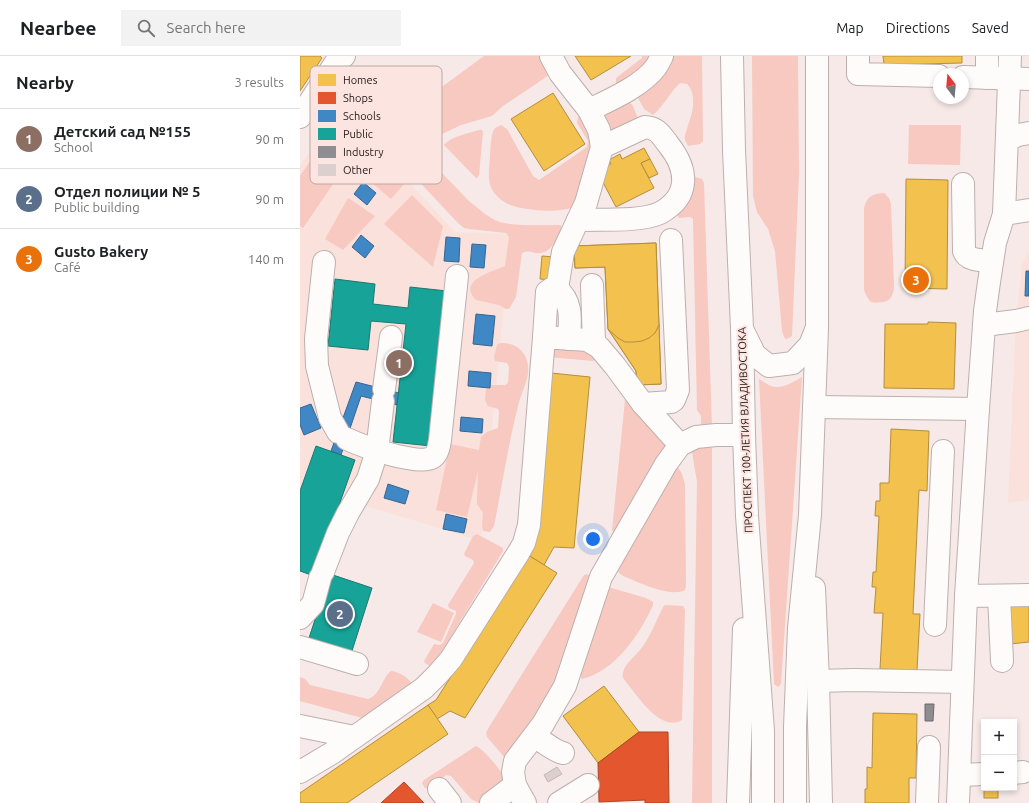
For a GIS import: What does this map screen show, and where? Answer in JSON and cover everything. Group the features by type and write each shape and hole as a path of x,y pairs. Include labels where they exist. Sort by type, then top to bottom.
{"main road":[{"path":"551,56 560,73 589,110 599,130 602,147 586,203 563,252 557,289"},
{"path":"589,110 630,89 656,67 662,56"},
{"name":"ПРОСПЕКТ 100-ЛЕТИЯ ВЛАДИВОСТОКА","path":"732,56 734,150 742,328 744,435 763,731 763,803"},
{"path":"795,803 795,727 799,628 810,515 817,328 817,56"},
{"path":"858,56 858,74 933,76"},
{"path":"987,56 987,78"},
{"path":"958,803 966,596 984,325 995,243 1004,214 1007,140 1019,79 1010,56"},
{"path":"969,77 1019,79"},
{"path":"300,117 310,101"},
{"path":"578,220 625,219 658,214 669,207 677,198 682,189 682,170 679,160 659,131 645,127 602,147"},
{"path":"1007,140 1018,135 1029,134"},
{"path":"962,184 965,254 969,258 992,262"},
{"path":"1004,214 1029,210"},
{"path":"643,404 671,402 674,400 678,390 671,240"},
{"path":"324,262 316,339 317,366 330,418 342,436 377,451 426,460 437,452 440,440 457,276"},
{"path":"592,285 594,343"},
{"path":"300,772 332,754 424,688 438,674 451,659 524,543 529,525 548,292 551,289 557,289 562,293 568,302 570,310 569,339"},
{"path":"984,325 1016,322 1029,318"},
{"path":"742,328 755,355 769,366 793,363 810,345 817,328"},
{"path":"300,618 313,604 338,533 368,480 377,451 391,337"},
{"path":"544,337 587,340 594,343 605,353 643,404 680,446"},
{"path":"814,407 978,409"},
{"path":"490,803 520,794 513,772 515,760 534,737 555,706 565,686 601,577 666,464 680,446 696,437 744,435"},
{"path":"935,625 943,451"},
{"path":"810,515 818,681 821,803"},
{"path":"738,803 748,516"},
{"path":"937,563 968,564"},
{"path":"966,596 1029,594"},
{"path":"999,596 1002,661"},
{"path":"300,647 357,664"},
{"path":"818,681 854,680 962,682"},
{"path":"300,726 354,737"},
{"path":"534,737 558,752 563,753"},
{"path":"927,803 929,747"},
{"path":"960,775 981,774"},
{"path":"559,803 588,785"}],"shaded area":[{"path":"484,56 545,56 549,75 503,106 492,116 461,125 442,134 442,87"},
{"path":"642,56 657,56 619,85 616,83 616,78 642,58"},
{"path":"667,56 702,56 703,141 700,144 688,146 685,140 685,134 693,104 692,93 687,84 680,83 653,115 644,109 637,96"},
{"path":"752,56 798,56 799,174 792,336 786,339 782,331 775,251 768,229 757,212 753,196"},
{"path":"625,101 632,104 639,121 608,140 600,113"},
{"path":"581,115 595,131 575,206 551,211 530,210 512,206 504,202 494,193 489,178 489,168 492,134 495,128 501,125 507,129 533,176 539,180 587,147 588,141 577,123 578,117"},
{"path":"909,125 961,125 960,165 908,164"},
{"path":"482,130 483,132 479,175 476,178 444,145 455,138"},
{"path":"310,152 310,184 410,184 455,232 510,234 482,534 475,539 363,505 300,571 300,453 302,452 300,445 300,166"},
{"path":"310,161 310,184 333,184 303,228 300,226 300,176"},
{"path":"442,173 470,202 495,220 508,224 560,225 563,228 554,244 548,250 540,253 527,251 522,253 516,297 509,309 506,309 499,305 476,300 471,293 471,288 473,282 478,278 505,266 509,237 506,233 464,228 421,184 442,184"},
{"path":"692,176 702,179 704,183 712,427 701,429 701,416 697,410 693,219 690,217 679,218 676,212"},
{"path":"373,184 404,184 391,199"},
{"path":"884,193 889,198 891,204 894,287 890,298 884,302 876,303 871,302 864,290 864,208 868,198 876,194"},
{"path":"412,195 443,226 433,267 384,224"},
{"path":"348,198 375,216 343,250 325,239"},
{"path":"1029,252 1029,500 1008,503 1016,321 1022,265 1027,253"},
{"path":"500,343 510,344 522,351 527,360 528,375 514,421 494,526 490,532 483,531 483,513 477,504 478,471 467,517 436,510 450,444 479,450 481,437 487,432 498,428 498,409 488,406 485,400 486,389 490,385 505,385 508,383 509,367 507,363 495,361 494,357 497,345"},
{"path":"547,343 584,345 597,359 593,361 548,357"},
{"path":"802,377 781,684 778,687 774,684 759,379 775,387 779,387 787,385"},
{"path":"628,398 669,444 615,534 612,530 625,400"},
{"path":"712,442 712,803 692,803 697,482 692,452 694,446"},
{"path":"678,467 685,485 686,586 685,590 671,592 663,591 637,582 623,576 617,570 674,468"},
{"path":"477,534 503,548 503,551 431,667 424,661 434,644 440,645 443,643 456,614 456,611 449,608 448,605 474,563 473,560 464,554 473,536"},
{"path":"587,574 591,577 550,702 505,758 487,737 486,733 584,575"},
{"path":"608,587 646,598 653,602 653,605 634,639 616,660 594,675 582,679 578,670"},
{"path":"433,603 454,613 441,642 417,632"},
{"path":"665,605 683,606 685,610 682,720 673,723 665,721 649,710 623,678 624,670 628,662 644,645"},
{"path":"391,671 403,675 412,684 362,718 300,701 300,677 305,679 310,685 368,699 376,694 385,678"},
{"path":"476,746 487,755 501,772 520,803 479,803 471,799 451,776 446,775 429,789 425,788 422,783 424,780"}],"building: Homes":[{"path":"300,56 320,56 322,58 317,66 310,66 310,76 300,91"},
{"path":"575,56 631,56 591,80"},
{"path":"883,56 962,56 962,63 884,65"},
{"path":"553,93 585,144 544,171 511,119"},
{"path":"644,148 650,159 641,163 654,188 616,207 597,171 611,164 609,160 620,154 622,159"},
{"path":"650,159 658,174 649,178 641,163"},
{"path":"906,179 948,180 947,289 905,288"},
{"path":"656,243 659,325 655,333 642,341 625,342 608,329 605,267 575,268 574,246"},
{"path":"656,243 661,384 637,385 636,371 608,329 605,267 575,268 574,246"},
{"path":"542,256 555,257 553,280 540,279"},
{"path":"928,322 956,323 954,389 884,388 885,324 928,324"},
{"path":"659,325 661,384 637,385 636,371 608,329 625,342 634,342 649,338 655,333"},
{"path":"551,373 590,377 574,548 554,547 544,565 528,555"},
{"path":"891,429 929,431 927,491 919,490 913,614 920,614 917,670 880,669 883,613 874,613 876,587 872,587 873,572 876,572 879,516 875,516 876,501 880,501 880,483 889,483"},
{"path":"528,555 557,573 465,718 450,711 437,719 428,705 436,700"},
{"path":"1029,602 1029,642 1010,644 1007,604"},
{"path":"604,686 639,732 598,763 563,716"},
{"path":"428,705 448,734 347,803 300,803 300,793"},
{"path":"873,713 917,714 916,778 909,778 909,803 865,803 865,789 867,789 867,767 872,768"},
{"path":"984,791 998,791 998,798 984,798"}],"building: Shops":[{"path":"639,732 668,732 669,803 645,803 645,800 599,802 598,763"},
{"path":"404,782 424,803 381,803"}],"building: Schools":[{"path":"362,184 365,184 376,193 367,205 354,194"},
{"path":"361,235 374,246 365,258 352,247"},
{"path":"446,237 460,238 459,262 444,261"},
{"path":"472,244 486,245 484,268 470,267"},
{"path":"1026,271 1029,271 1029,296 1025,296"},
{"path":"476,314 495,316 492,346 473,344"},
{"path":"469,371 491,373 490,388 468,386"},
{"path":"356,382 399,393 397,405 361,396 341,455 331,451"},
{"path":"311,404 321,428 304,435 300,425 300,408"},
{"path":"461,417 483,419 482,433 460,431"},
{"path":"388,484 409,491 405,504 384,498"},
{"path":"446,514 467,519 464,533 443,529"}],"building: Public":[{"path":"335,279 375,284 373,304 408,308 410,287 447,291 431,446 393,442 406,324 371,321 368,350 328,346"},
{"path":"316,446 355,460 314,576 300,571 300,491"},
{"path":"330,574 372,588 351,654 308,641"}],"building: Industry":[{"path":"925,704 934,704 933,721 925,721"}],"building: Other":[{"path":"557,767 562,774 548,782 544,775"}],"place":[{"name":"Gusto Bakery","path":"916,280"},
{"name":"Детский сад №155","path":"399,363"},
{"name":"Отдел полиции № 5","path":"340,614"}]}
